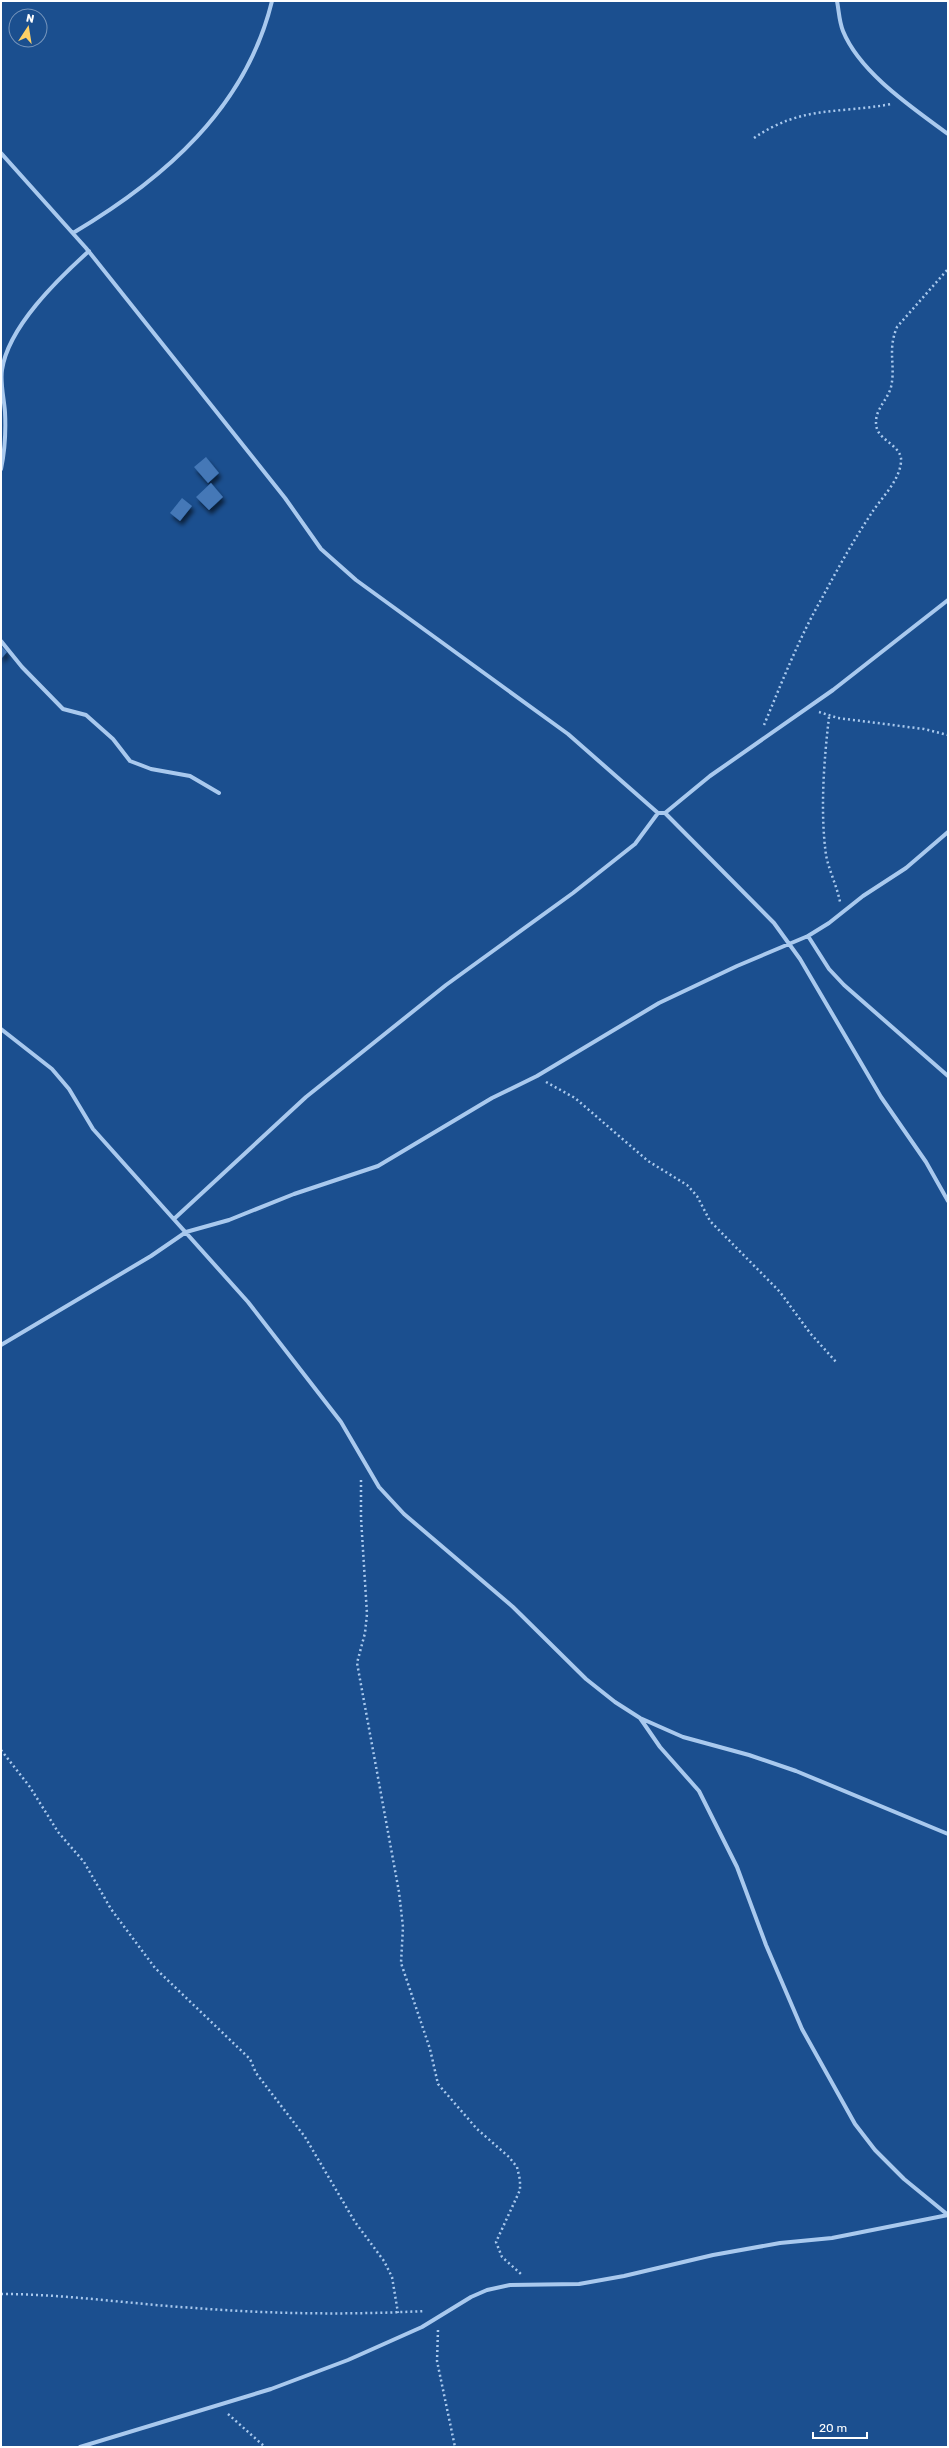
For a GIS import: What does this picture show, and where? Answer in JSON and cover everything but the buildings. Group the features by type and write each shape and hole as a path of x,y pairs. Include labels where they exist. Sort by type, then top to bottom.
{"street":[{"path":"73,233 115,208 156,177 203,133 242,77 266,28 272,1"},
{"path":"837,1 844,32 856,51 903,102 948,134"},
{"path":"1,153 89,251 285,498 321,549 356,580 568,734 658,814"},
{"path":"1,470 6,446 2,371 6,351 30,314 66,272 89,251"},
{"path":"175,1218 306,1097 446,985 573,893 635,844 658,814 665,812 710,776 809,708 948,600"},
{"path":"1,640 22,667 63,709 86,715 113,739 130,761 151,769 190,776 219,793"},
{"path":"665,812 774,923 789,944 880,1097 926,1162 948,1201"},
{"path":"1,1345 151,1256 186,1232 228,1220 294,1194 378,1166 408,1150 492,1098 537,1076 659,1003 808,936 842,914 863,896 926,853 948,832"},
{"path":"808,936 829,969 844,985 948,1076"},
{"path":"1,1029 52,1069 69,1089 93,1129 175,1218 248,1302 341,1422 379,1487 404,1514 513,1607 586,1679 615,1702 640,1718 683,1736 749,1755 796,1771 948,1834"},
{"path":"640,1718 660,1747 699,1791 737,1867 766,1945 802,2030 855,2124 876,2150 904,2179 948,2215"},
{"path":"80,2447 271,2389 348,2360 387,2344 438,2317 471,2297 487,2290 510,2286 579,2284 624,2276 713,2255 780,2243 832,2238 948,2215"}],"path":[{"path":"754,138 772,126 791,118 824,111 874,108 903,102"},
{"path":"756,743 798,643 821,599 871,514 896,477 901,462 901,456 880,434 876,421 877,413 890,389 892,338 897,327 948,269"},
{"path":"809,708 829,717 924,730 948,735"},
{"path":"829,717 824,755 824,833 826,856 838,892 842,914"},
{"path":"537,1076 575,1098 648,1161 687,1185 697,1196 710,1221 780,1292 810,1333 837,1363"},
{"path":"362,1459 361,1518 367,1614 365,1633 357,1663 399,1892 403,1927 400,1963 430,2049 438,2084 476,2129 509,2157 517,2167 520,2190 498,2237 497,2248 502,2257 533,2285"},
{"path":"1,1750 30,1787 58,1832 84,1862 111,1908 155,1968 250,2059 256,2073 294,2120 323,2166 355,2222 384,2261 394,2284 398,2312"},
{"path":"1,2294 53,2294 196,2308 356,2314 429,2311"},
{"path":"438,2317 437,2361 455,2447"},
{"path":"218,2405 265,2447"}]}
